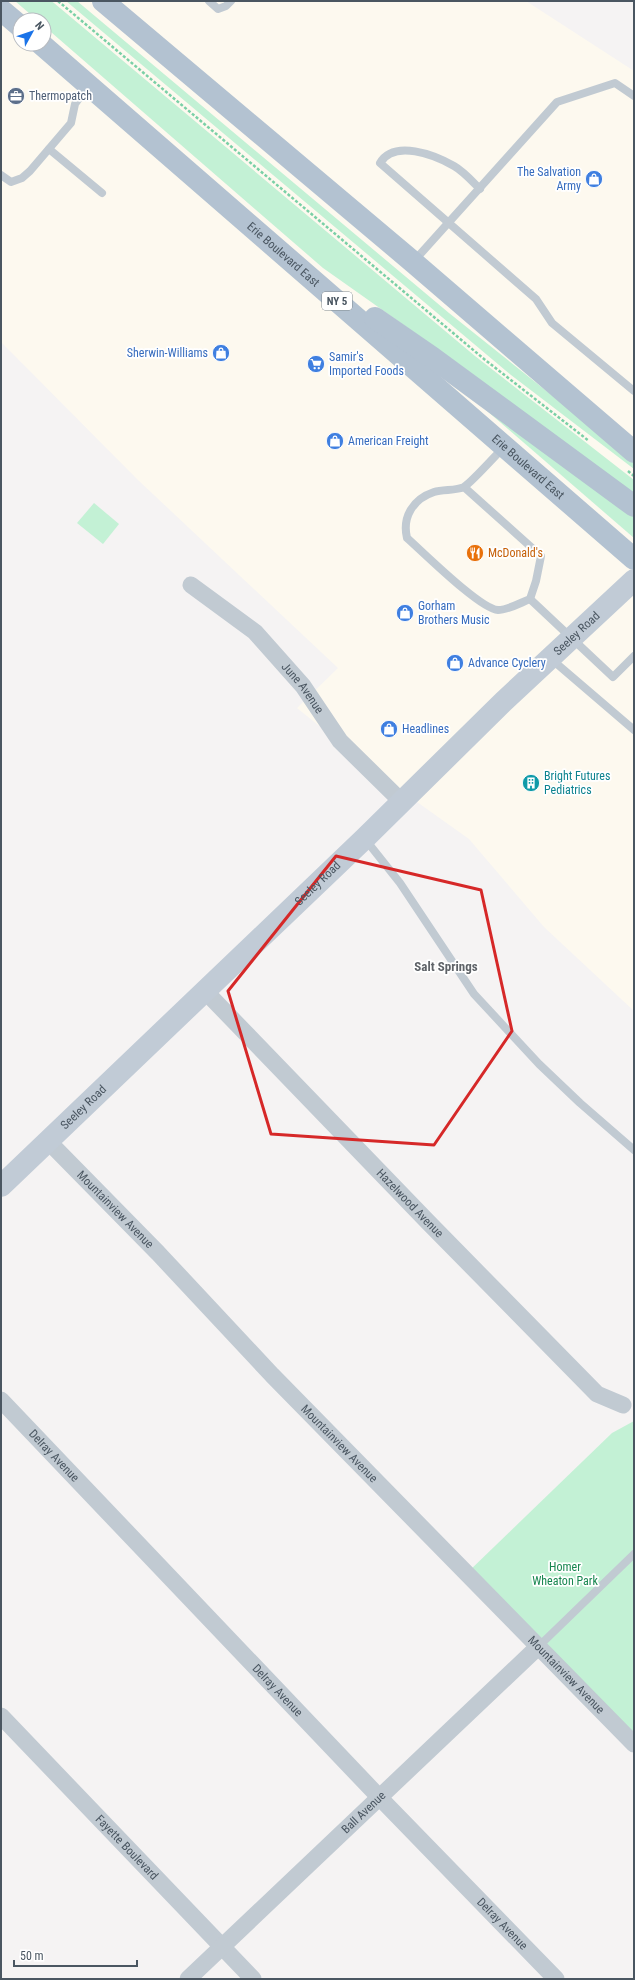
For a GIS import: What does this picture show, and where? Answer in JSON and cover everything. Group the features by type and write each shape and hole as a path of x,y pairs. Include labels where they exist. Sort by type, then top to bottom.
{"main road":[{"path":"103,1 413,262 628,459"},
{"path":"1,10 12,19"},
{"name":"Erie Boulevard East","path":"49,52 634,560"},
{"path":"294,264 433,358 634,506"}],"street":[{"name":"Seeley Road","path":"3,1180 48,1141 402,802 549,658 634,580"},
{"name":"June Avenue","path":"191,586 256,632 303,686 340,741 402,802"},
{"name":"Hazelwood Avenue","path":"205,991 433,1228 597,1394 623,1406"},
{"name":"Mountainview Avenue","path":"48,1141 158,1253 272,1375 634,1744"},
{"name":"Delray Avenue","path":"1,1400 380,1798 556,1979"},
{"name":"Ball Avenue","path":"188,1979 539,1646"},
{"name":"Fayette Boulevard","path":"1,1716 253,1979"}],"lane":[{"path":"209,1 218,9 226,6 231,1"},
{"path":"413,262 450,223 558,102 615,83 634,96"},
{"path":"1,175 11,182 22,178 49,149 71,122 75,104 88,85"},
{"path":"49,149 102,193"},
{"path":"480,188 454,166 417,150 392,152 384,156 380,163 536,299 552,323 634,391"},
{"path":"464,486 541,556 536,581 530,599 513,606 497,610 479,601 407,538 404,527 409,513 417,500 434,492 464,486 504,447"},
{"path":"530,599 613,677 634,656"},
{"path":"549,658 634,730"},
{"path":"364,838 400,883 474,994 539,1064 580,1103 634,1150"},
{"path":"539,1646 634,1554"}],"path":[{"path":"58,1 484,359 591,442"},
{"path":"628,459 634,476"}],"highlighted area":[{"path":"336,856 481,890 512,1031 434,1145 271,1134 228,991"}],"shaded area":[{"path":"1,1 526,1 634,71 634,1011 544,927 469,839 389,782 297,708 338,668 138,480 1,342"}],"green space":[{"path":"15,1 51,1 54,3 475,356 634,480 634,495 456,362 323,268 52,33 52,12 28,12"},
{"path":"66,1 77,1 449,313 634,461 634,469 511,375"},
{"path":"464,391 634,514 634,538"},
{"path":"94,503 119,524 103,544 77,523"},
{"name":"Homer Wheaton Park","path":"634,1421 634,1744 467,1573 612,1433"}],"place":[{"name":"Thermopatch","path":"16,96"},
{"name":"The Salvation Army","path":"594,179"},
{"name":"Sherwin-Williams","path":"221,353"},
{"name":"Samir's Imported Foods","path":"316,364"},
{"name":"American Freight","path":"335,441"},
{"name":"McDonald's","path":"475,553"},
{"name":"Gorham Brothers Music","path":"405,613"},
{"name":"Advance Cyclery","path":"455,663"},
{"name":"Headlines","path":"389,729"},
{"name":"Bright Futures Pediatrics","path":"531,783"}],"district":[{"name":"Salt Springs","path":"446,966"}]}
